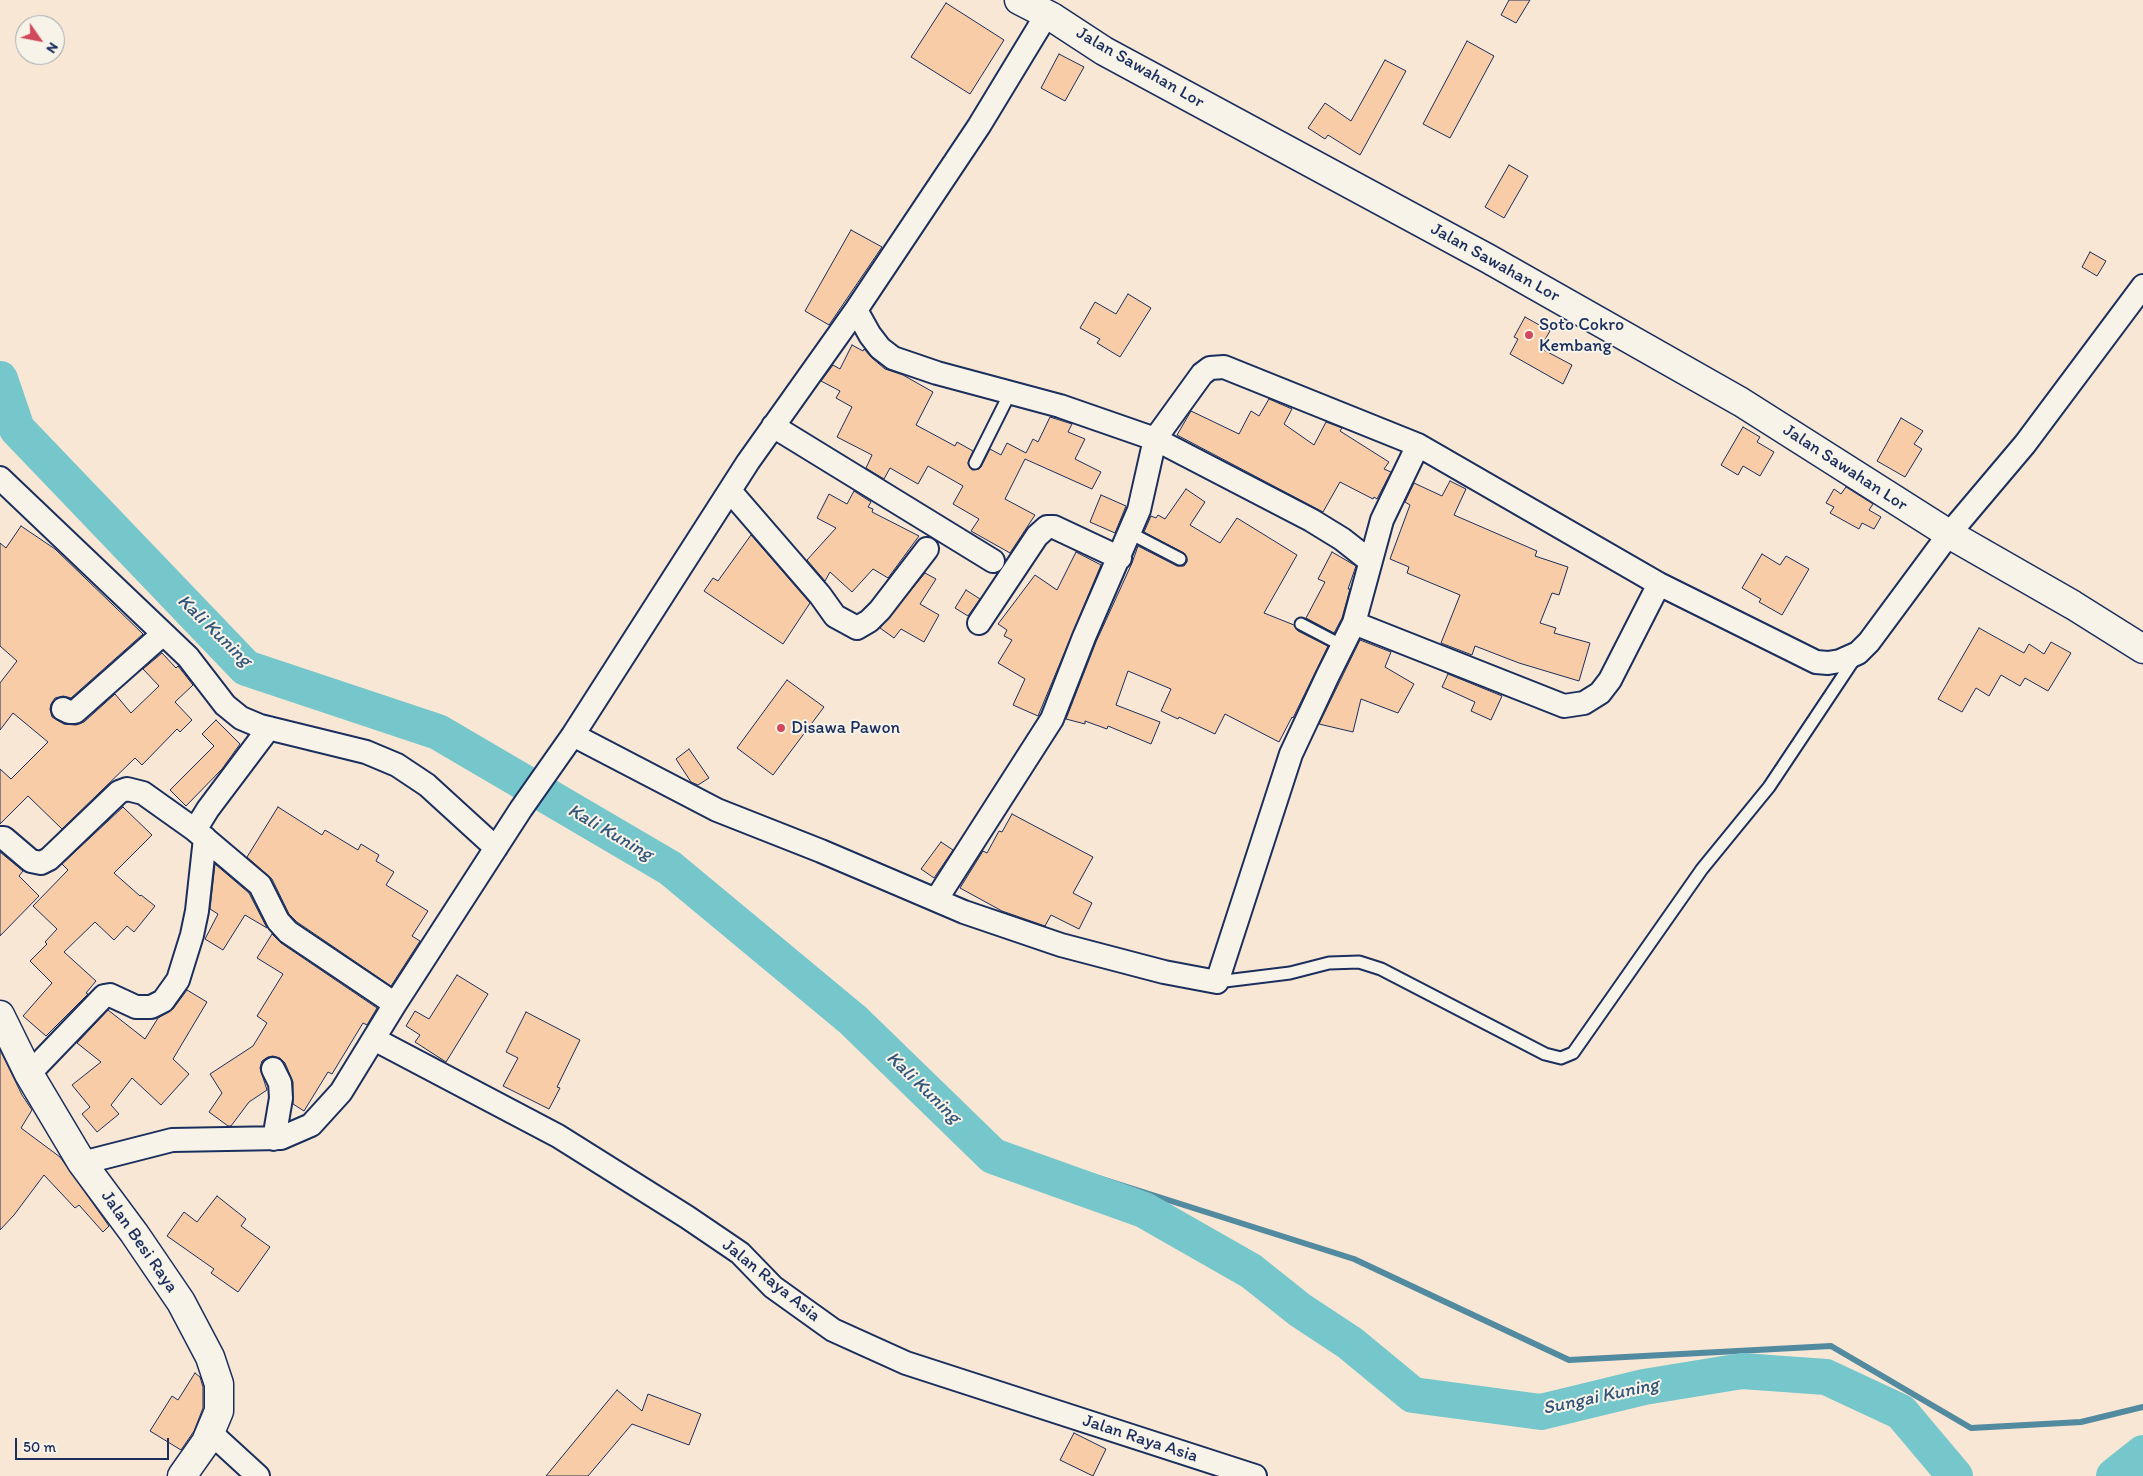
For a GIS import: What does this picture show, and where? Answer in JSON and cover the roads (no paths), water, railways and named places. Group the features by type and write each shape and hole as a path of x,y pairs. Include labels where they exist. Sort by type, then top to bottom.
{"main road":[{"name":"Jalan Sawahan Lor","path":"1019,0 1047,14 1104,51 1478,253 1741,402 1949,534 2073,604 2143,649"},
{"name":"Jalan Besi Raya","path":"0,1015 29,1074 82,1163 134,1233 181,1302 210,1357 219,1384 219,1411 211,1433 182,1476"}],"street":[{"path":"82,1163 172,1140 282,1138 311,1126 341,1092 395,1004 521,809 573,735 773,426 856,310 979,126 1047,14"},
{"path":"936,900 1052,719 1084,637 1120,558 1139,510 1155,439 1202,374 1210,368 1224,367 1418,445 1659,584 1816,662 1828,663 1858,653 1870,642 1949,534 2025,444 2143,286"},
{"path":"856,310 870,335 880,348 893,358 937,373 1060,406 1155,439 1311,520 1342,539 1370,561"},
{"path":"773,426 993,561"},
{"path":"573,735 717,810 964,912 1061,944 1164,972 1217,982 1291,754 1354,623 1382,520 1418,445"},
{"path":"4,490 188,657 225,705 241,718 269,728 366,752 397,765 427,785 496,848"},
{"path":"730,492 820,595 835,616 857,628 869,621 880,610 927,550"},
{"path":"979,623 1037,536 1047,527 1054,527 1120,558"},
{"path":"1354,623 1564,706 1584,703 1600,693 1610,680 1659,584"},
{"path":"63,709 75,712 163,634"},
{"path":"29,1074 104,996 110,995 136,1007 151,1007 163,1001 178,980 197,911 200,834 208,809 269,728"},
{"path":"0,838 4,838 31,861 41,862 49,858 119,792 127,789 144,793 200,834 260,885 278,921 288,932 395,1004"},
{"name":"Jalan Raya Asia","path":"374,1039 558,1136 679,1212 740,1253 773,1287 833,1330 906,1363 1255,1476"},
{"path":"273,1069 280,1083 281,1098 274,1139"},
{"path":"211,1433 258,1476"}],"lane":[{"path":"975,463 1010,393"},
{"path":"1130,533 1180,559"},
{"path":"1300,624 1343,646"},
{"path":"1217,982 1290,973 1329,963 1359,962 1381,969 1545,1054 1561,1058 1573,1053 1702,869 1769,787 1858,653"}],"waterway":[{"name":"Kali Kuning","path":"0,379 17,429 246,668 438,732 670,868 853,1020 993,1156 1144,1210 1251,1271 1300,1310 1350,1343 1413,1395 1541,1412 1644,1387 1742,1371 1826,1377 1901,1412 1955,1476"},
{"path":"986,1136 998,1146 1354,1259 1569,1360 1831,1346 1971,1428 2081,1422 2143,1407"},
{"name":"Sungai Kuning","path":"2114,1476 2143,1453"}],"place":[{"name":"Soto Cokro Kembang","path":"1529,335"},
{"name":"Disawa Pawon","path":"781,728"}]}
